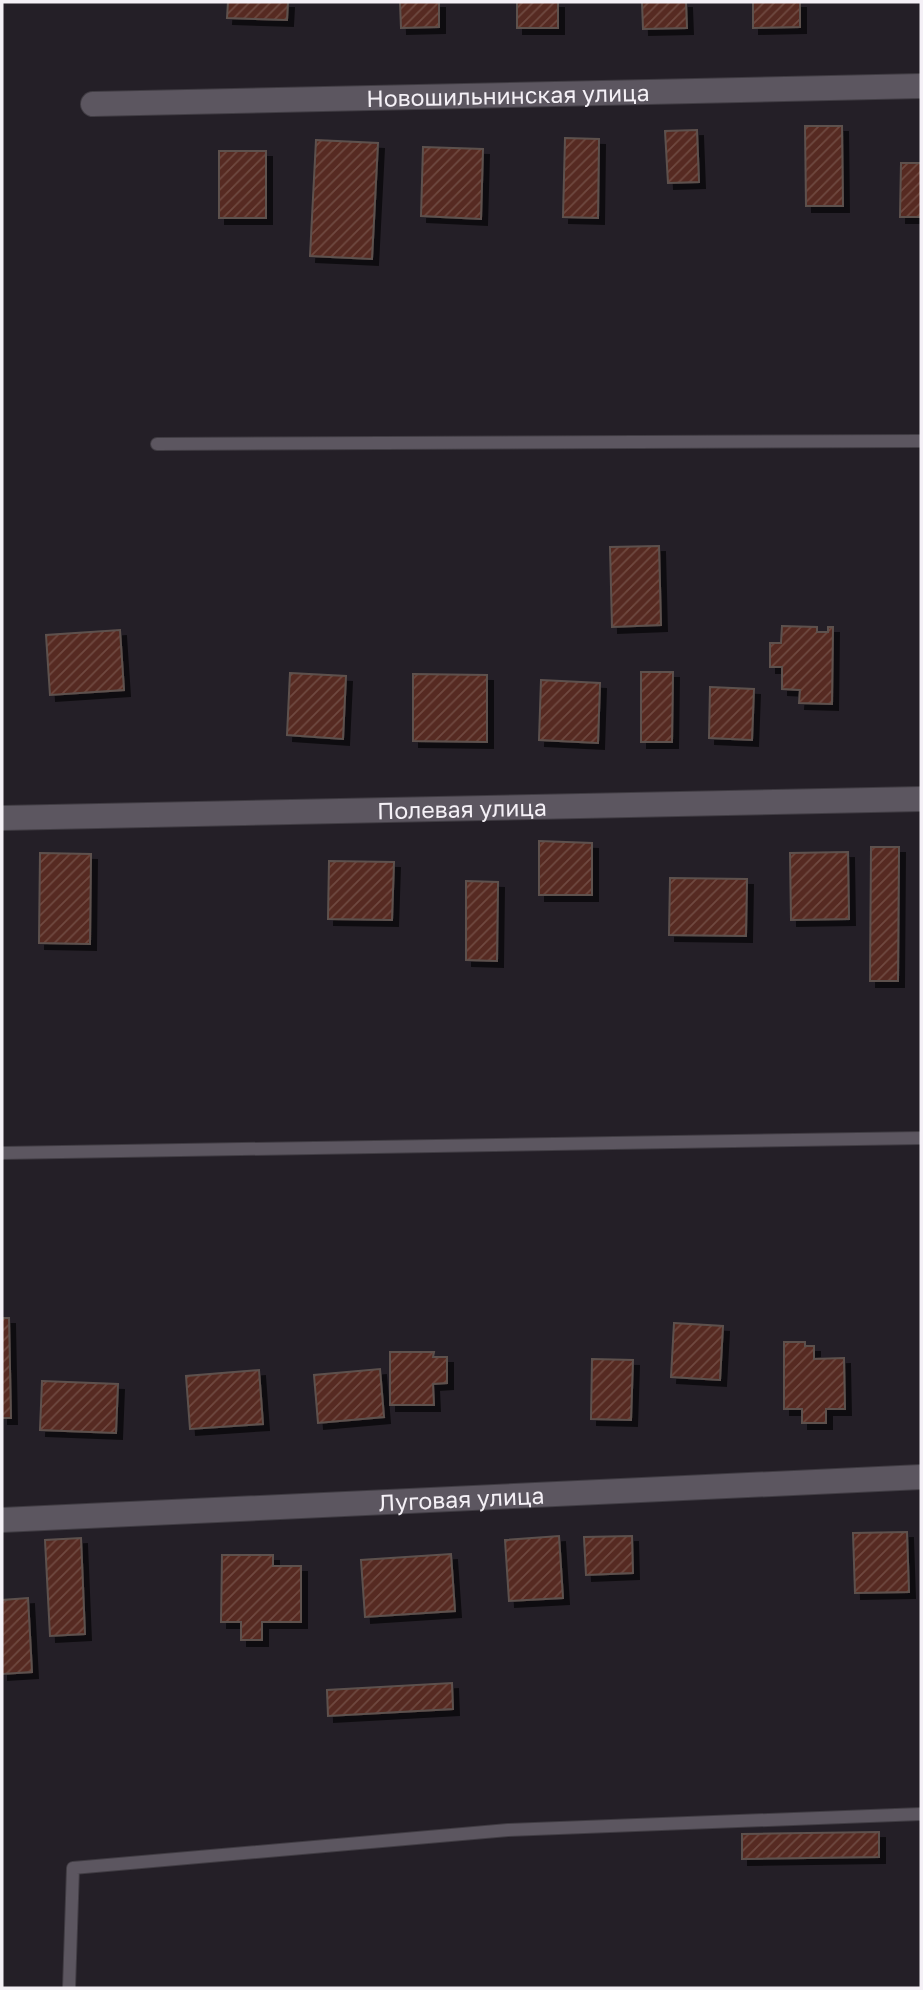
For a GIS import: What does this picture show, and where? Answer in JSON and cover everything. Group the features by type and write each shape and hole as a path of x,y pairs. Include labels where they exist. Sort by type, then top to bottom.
{"street":[{"name":"Новошильнинская улица","path":"93,104 921,86"},
{"name":"Полевая улица","path":"2,818 921,799"},
{"name":"Луговая улица","path":"2,1520 921,1477"}],"lane":[{"path":"157,444 921,441"},
{"path":"2,1153 921,1138"},
{"path":"69,1988 73,1868 508,1830 921,1814"}],"building":[{"path":"228,2 288,2 287,20 227,18"},
{"path":"400,2 439,2 439,27 401,28"},
{"path":"517,2 558,2 558,28 517,28"},
{"path":"642,2 686,2 687,28 643,29"},
{"path":"753,2 800,2 800,27 753,28"},
{"path":"805,126 842,126 843,206 806,206"},
{"path":"697,130 699,182 668,183 665,131"},
{"path":"565,138 599,139 598,218 563,217"},
{"path":"316,140 378,143 372,259 310,256"},
{"path":"423,147 483,149 481,219 421,216"},
{"path":"219,151 266,151 266,218 219,218"},
{"path":"901,163 921,163 921,217 900,217"},
{"path":"659,546 661,625 612,627 610,547"},
{"path":"782,626 817,627 817,632 828,632 828,627 833,627 832,704 799,703 800,690 782,689 782,667 770,667 770,643 781,643"},
{"path":"120,630 124,690 50,695 46,635"},
{"path":"641,672 673,672 672,742 641,742"},
{"path":"290,673 346,676 343,739 287,735"},
{"path":"413,674 487,675 487,742 413,741"},
{"path":"541,680 600,683 598,743 539,740"},
{"path":"710,687 754,689 752,740 709,738"},
{"path":"539,841 592,843 592,895 539,895"},
{"path":"871,847 899,847 898,981 870,981"},
{"path":"848,852 849,919 791,920 790,853"},
{"path":"40,853 91,854 90,944 39,943"},
{"path":"329,861 394,862 392,920 328,919"},
{"path":"670,878 747,879 746,936 669,935"},
{"path":"466,881 498,882 497,961 466,960"},
{"path":"2,1318 9,1318 11,1418 2,1418"},
{"path":"674,1323 723,1326 720,1380 671,1377"},
{"path":"784,1342 805,1342 805,1346 814,1346 814,1359 844,1358 845,1409 826,1409 826,1423 802,1423 802,1409 784,1409"},
{"path":"390,1352 434,1352 433,1357 447,1357 447,1383 433,1384 434,1405 390,1405"},
{"path":"592,1359 633,1360 631,1420 591,1419"},
{"path":"380,1369 384,1417 318,1423 314,1375"},
{"path":"259,1370 263,1424 190,1429 186,1376"},
{"path":"42,1381 118,1384 116,1433 40,1430"},
{"path":"907,1532 909,1592 855,1593 853,1533"},
{"path":"559,1536 563,1598 509,1601 505,1540"},
{"path":"632,1536 633,1573 586,1575 584,1537"},
{"path":"81,1538 85,1634 50,1636 45,1540"},
{"path":"451,1554 455,1611 365,1617 361,1560"},
{"path":"222,1555 273,1555 273,1566 301,1566 301,1622 262,1622 262,1640 241,1640 241,1622 221,1622"},
{"path":"28,1598 32,1672 2,1674 2,1600"},
{"path":"452,1683 453,1709 328,1716 327,1690"},
{"path":"879,1832 879,1857 742,1859 742,1834"}]}
